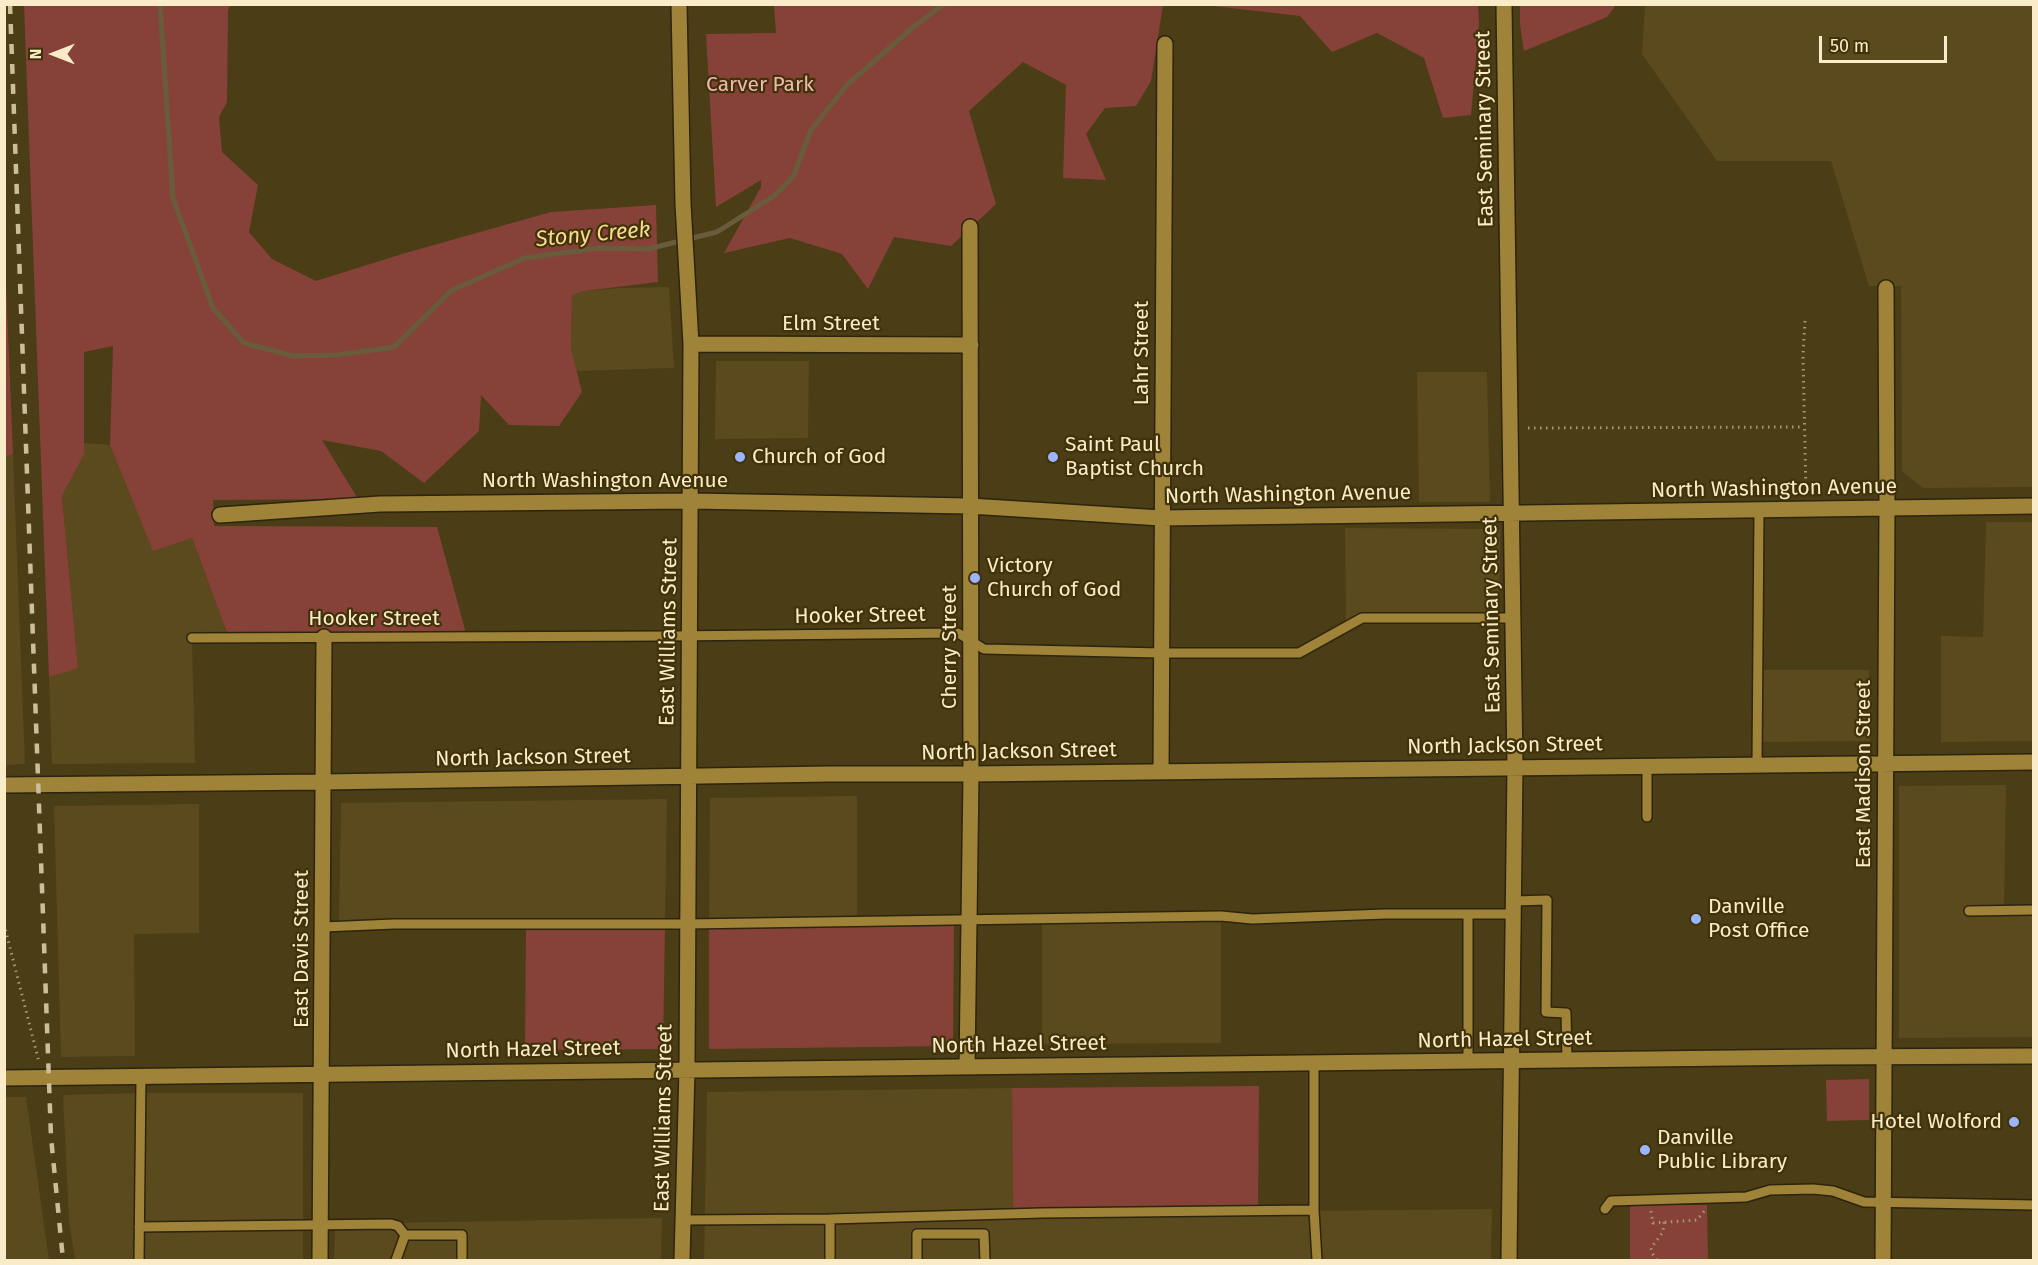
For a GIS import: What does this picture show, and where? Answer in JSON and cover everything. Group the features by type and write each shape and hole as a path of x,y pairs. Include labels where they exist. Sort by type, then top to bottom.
{"street":[{"name":"East Williams Street","path":"679,4 683,204 691,344 687,1069 682,1260"},
{"name":"East Seminary Street","path":"1504,7 1515,767 1509,1260"},
{"name":"Lahr Street","path":"1161,771 1165,44"},
{"name":"Cherry Street","path":"967,1067 971,774 970,227"},
{"name":"East Madison Street","path":"1883,1260 1886,288"},
{"name":"Elm Street","path":"691,344 971,345"},
{"name":"North Washington Avenue","path":"220,515 380,504 691,501 970,506 1161,518 2034,506"},
{"name":"East Davis Street","path":"320,1260 323,1074 324,637"},
{"name":"North Jackson Street","path":"4,785 2034,762"},
{"name":"North Hazel Street","path":"4,1078 2034,1056"}],"lane":[{"path":"1757,765 1760,511"},
{"name":"Hooker Street","path":"192,638 958,633 984,649 1299,653 1362,618 1514,618"},
{"path":"1647,766 1647,817"},
{"path":"323,927 406,924 687,924 1221,916 1252,919 1468,914 1514,908 1548,900 1546,1012 1566,1013 1567,1060"},
{"path":"1970,911 2034,910"},
{"path":"1468,914 1468,1061"},
{"path":"1314,1063 1314,1210 1317,1260"},
{"path":"139,1260 141,1077"},
{"path":"1605,1209 1611,1201 1746,1197 1770,1190 1813,1189 1833,1191 1864,1202 2034,1205"},
{"path":"683,1220 1314,1210"},
{"path":"830,1219 830,1260"},
{"path":"139,1227 391,1224 398,1226 405,1235"},
{"path":"917,1260 917,1234 984,1234 985,1260"},
{"path":"396,1260 405,1235"},
{"path":"405,1235 462,1235 462,1260"}],"path":[{"path":"1805,321 1803,427 1806,493"},
{"path":"1528,428 1803,427"},
{"path":"4,924 43,1079"},
{"path":"1650,1205 1653,1223 1697,1220 1711,1198"},
{"path":"1657,1260 1652,1253 1652,1248 1663,1232 1664,1222"}],"shaded area":[{"path":"1645,5 2033,5 2033,487 1923,488 1902,471 1901,286 1869,286 1831,161 1717,161 1642,54"},
{"path":"669,287 674,368 576,371 571,349 572,295 584,291 620,288"},
{"path":"716,361 809,361 808,438 715,439"},
{"path":"1417,372 1487,372 1490,502 1419,502"},
{"path":"84,443 110,445 153,550 192,538 226,630 234,638 192,638 195,763 52,764 49,677 78,667 62,496 83,454"},
{"path":"13,454 25,764 5,765 4,455"},
{"path":"1986,522 2033,522 2033,741 1941,742 1941,636 1983,637"},
{"path":"1345,528 1500,529 1499,618 1362,618 1346,627"},
{"path":"1759,670 1869,670 1870,741 1758,742"},
{"path":"2006,785 2004,910 2033,910 2033,1037 1899,1038 1899,786"},
{"path":"857,796 857,920 709,923 710,798"},
{"path":"667,799 665,924 339,927 341,803"},
{"path":"199,804 199,933 134,934 135,1056 61,1057 54,806"},
{"path":"1221,916 1221,1043 1042,1044 1042,919"},
{"path":"1012,1088 1013,1214 1492,1209 1491,1260 704,1260 707,1092"},
{"path":"303,1093 303,1260 75,1260 69,1221 63,1095"},
{"path":"5,1097 26,1097 49,1260 5,1260"},
{"path":"662,1218 661,1260 334,1260 335,1224"}],"green space":[{"path":"1520,4 1616,5 1607,17 1524,51"},
{"path":"24,5 230,5 228,11 227,102 219,117 222,152 258,185 249,232 272,259 316,281 551,212 656,205 658,282 584,291 572,295 571,349 582,392 559,426 509,425 481,395 479,431 424,483 381,451 322,440 358,499 213,500 214,526 437,527 467,637 234,638 226,630 192,538 153,551 110,445 113,346 84,352 84,454 62,496 78,668 49,677"},
{"name":"Carver Park","path":"774,5 1163,5 1151,81 1136,106 1105,108 1086,134 1106,180 1063,178 1066,85 1023,62 969,111 996,204 951,246 894,237 868,289 842,254 790,238 724,253 761,187 761,180 716,207 706,34 776,33"},
{"path":"1205,5 1478,5 1479,24 1471,115 1443,118 1424,58 1377,33 1332,52 1300,16"},
{"path":"4,237 13,454 5,456 4,455"},
{"path":"954,921 953,1046 709,1049 709,923"},
{"path":"526,923 665,924 663,1049 525,1050"},
{"path":"1869,1079 1869,1120 1827,1121 1826,1080"},
{"path":"1259,1086 1258,1210 1013,1214 1012,1088"},
{"path":"1630,1205 1707,1205 1708,1260 1630,1260"}],"waterway":[{"name":"Stony Creek","path":"160,4 173,198 213,308 244,343 293,356 337,355 394,347 452,290 525,258 599,248 648,249 717,232 774,196 793,177 811,130 847,85 912,28 944,4"}],"railway":[{"path":"10,4 51,1137 63,1260"}],"place":[{"name":"Church of God","path":"740,457"},
{"name":"Saint Paul Baptist Church","path":"1053,457"},
{"name":"Victory Church of God","path":"975,578"},
{"name":"Danville Post Office","path":"1696,919"},
{"name":"Hotel Wolford","path":"2014,1122"},
{"name":"Danville Public Library","path":"1645,1150"}]}
